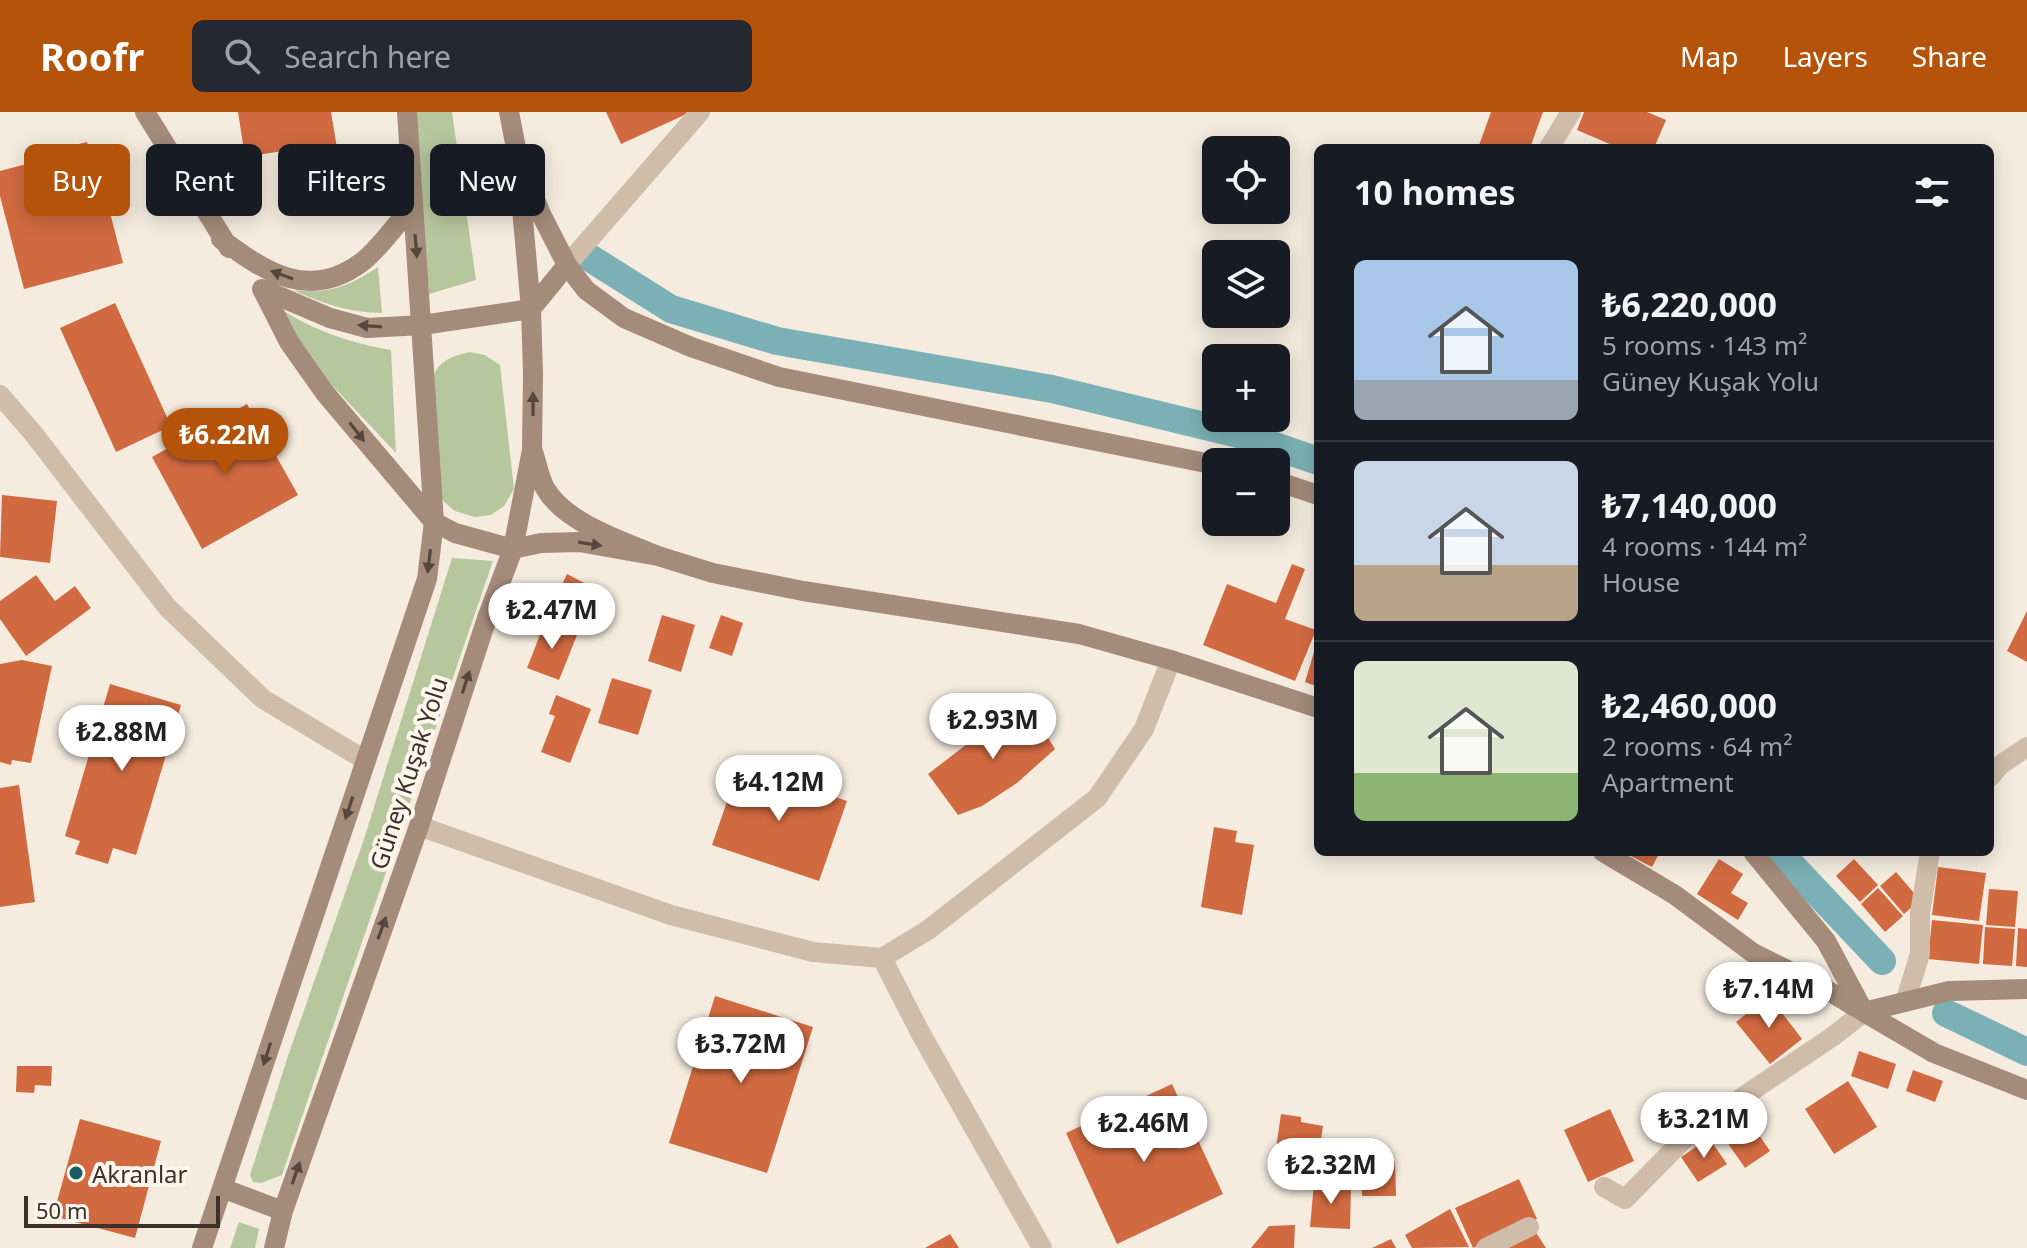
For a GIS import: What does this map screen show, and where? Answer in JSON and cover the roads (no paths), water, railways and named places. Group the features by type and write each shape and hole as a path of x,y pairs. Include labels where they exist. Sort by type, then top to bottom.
{"main road":[{"path":"145,112 221,239 262,289 289,342 325,393 434,522 455,533 513,549 541,543 579,542 658,556"},
{"name":"Güney Kuşak Yolu","path":"407,112 409,144"},
{"name":"Güney Kuşak Yolu","path":"509,112 515,144"},
{"path":"221,239 252,263 286,279 305,282 331,279 363,261 403,216"},
{"name":"Güney Kuşak Yolu","path":"202,1248 427,579 434,522 414,216"},
{"name":"Güney Kuşak Yolu","path":"274,1248 283,1211 513,549 532,450 531,309 523,216"},
{"path":"542,216 567,265 586,290 624,318 691,347 779,377 1202,462"},
{"path":"262,289 318,314 367,328 422,325 531,309 567,265"},
{"path":"532,450 545,488 565,510 597,530 658,556 713,573 803,591 1079,634 1314,707"},
{"path":"1290,486 1314,494"},
{"path":"1610,856 1675,895 1753,953 1822,987 1934,1053 2027,1090"},
{"path":"1756,856 1826,941 1864,1012"},
{"path":"1864,1012 1949,991 2027,989"},
{"path":"222,1188 283,1211"}],"street":[{"path":"567,265 700,112"},
{"path":"1551,144 1571,112"},
{"path":"0,395 33,433 167,607 263,699 365,760"},
{"path":"419,826 671,915 813,952 882,958 928,930 1097,798 1144,729 1171,660"},
{"path":"1994,772 2027,747"},
{"path":"1905,1002 1920,954 1920,913 1929,856"},
{"path":"882,958 921,1034 1042,1248"},
{"path":"1604,1187 1625,1199 1692,1131 1796,1062 1864,1012"},
{"path":"1486,1248 1529,1227"}],"waterway":[{"path":"590,258 671,309 777,341 1052,389 1246,436 1314,460"},
{"path":"1783,856 1882,961"},
{"path":"1946,1013 2027,1052"}],"place":[{"name":"Akranlar","path":"76,1173"}]}
